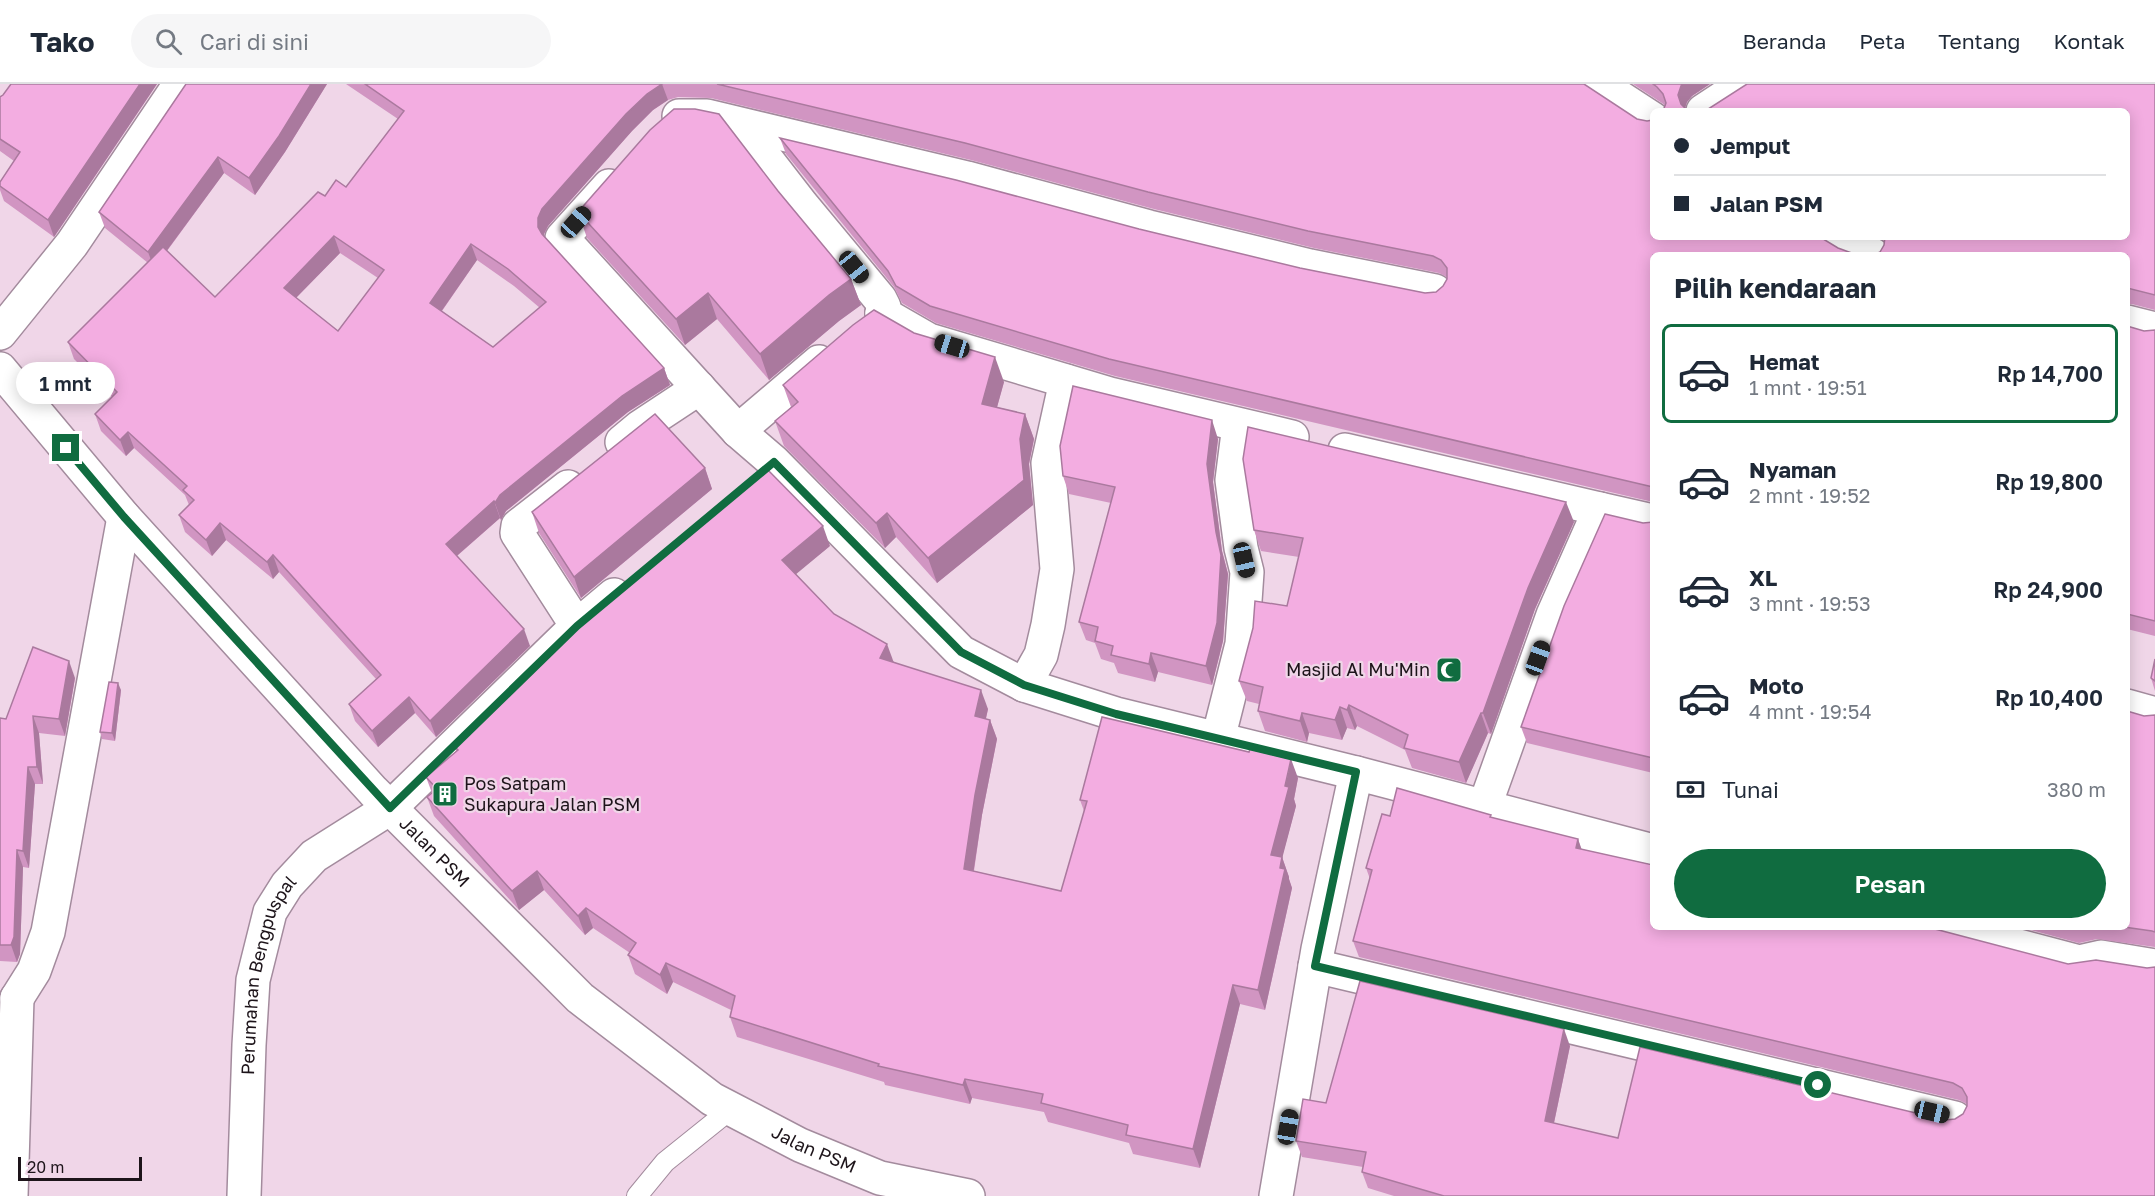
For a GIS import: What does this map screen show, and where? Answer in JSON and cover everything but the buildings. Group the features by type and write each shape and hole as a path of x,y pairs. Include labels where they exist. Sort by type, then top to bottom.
{"street":[{"path":"0,333 72,244 180,84"},
{"path":"1599,84 1650,117"},
{"path":"1708,108 1744,84"},
{"path":"653,137 678,116 707,116 967,178 1149,227 1299,263 1436,291"},
{"path":"738,431 861,329 884,307 880,299 740,124"},
{"path":"631,160 562,238 738,431 774,462 961,652 1024,685 1116,714 1356,772 1484,808 1650,850"},
{"path":"2130,323 2155,329"},
{"path":"861,329 929,340 1110,394 1650,520"},
{"name":"Jalan PSM","path":"3,378 124,517 390,808 580,998 711,1099 878,1187 968,1196"},
{"path":"1024,685 1041,655 1057,569 1048,463 1066,381"},
{"path":"577,626 517,533 518,526 640,427 699,388"},
{"path":"1218,739 1242,644 1247,572 1241,549 1232,480 1239,425"},
{"path":"747,485 774,462"},
{"path":"1484,808 1553,615 1600,509"},
{"path":"11,1196 9,999 34,971 48,932 124,517"},
{"name":"Perumahan Bengpuspal","path":"244,1196 249,1046 254,980 270,912 286,885 314,856 390,808 577,626 640,574"},
{"path":"2130,707 2155,714"},
{"path":"1276,1196 1315,966 1356,772"},
{"path":"1966,930 2079,962 2101,957 2155,966"},
{"path":"1315,966 1955,1118"}],"lane":[{"path":"637,1196 665,1162 732,1109"}],"place":[{"name":"Masjid Al Mu'Min","path":"1449,670"},
{"name":"Pos Satpam Sukapura Jalan PSM","path":"445,794"}],"route":[{"path":"66,448 124,517 390,808 577,626 774,462 961,652 1024,685 1116,714 1356,772 1315,966 1818,1085"}]}
